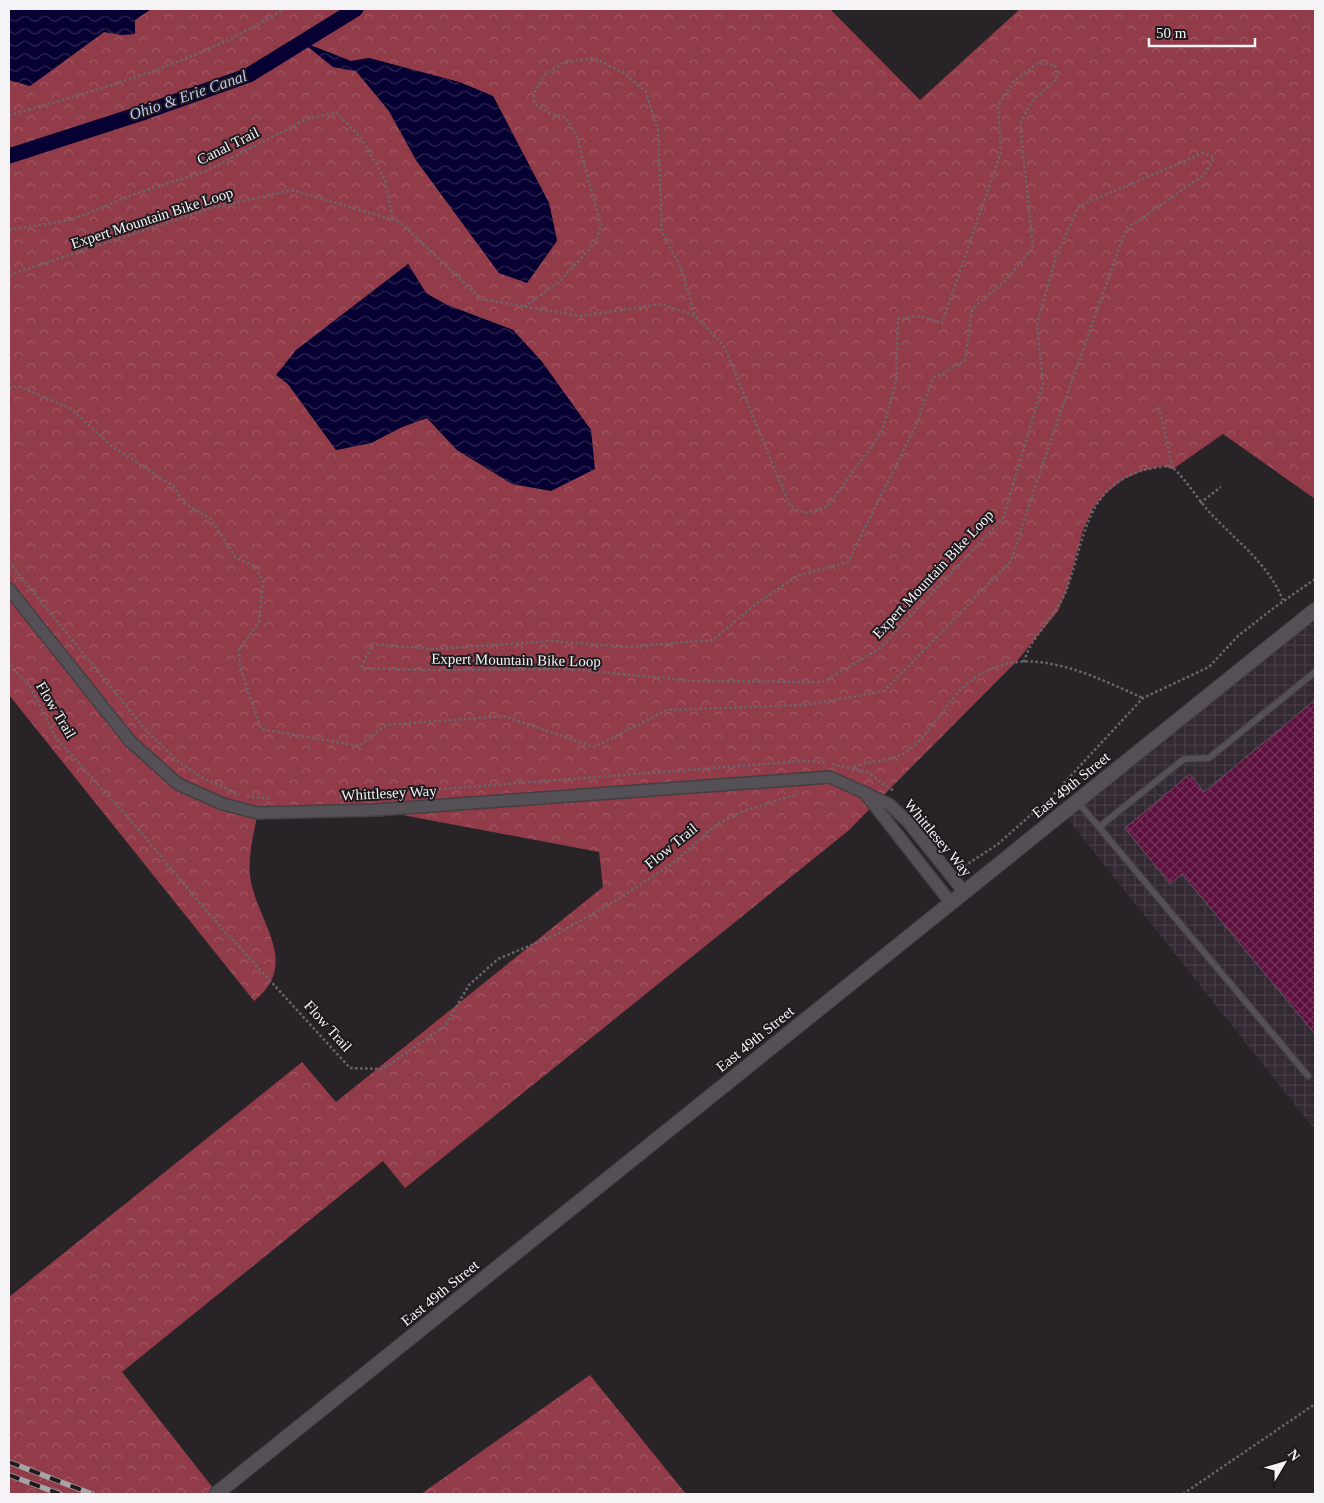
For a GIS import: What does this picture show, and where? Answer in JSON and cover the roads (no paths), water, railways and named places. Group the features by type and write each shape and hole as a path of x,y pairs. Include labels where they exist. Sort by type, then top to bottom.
{"street":[{"name":"Whittlesey Way","path":"9,588 137,747 178,784 223,804 258,813 376,810 830,777 889,804 908,822 964,892"},
{"name":"East 49th Street","path":"216,1494 1315,610"},
{"name":"Whittlesey Way","path":"862,790 951,902"}],"lane":[{"path":"1099,827 1184,759 1209,758 1315,672"},
{"path":"1077,801 1308,1076"}],"water":[{"path":"9,9 151,9 135,20 135,34 123,35 104,32 30,86 9,80"},
{"path":"302,42 351,61 369,58 459,82 493,96 549,203 557,241 527,283 499,273 416,160 389,111 356,71 333,67"},
{"path":"408,264 426,293 447,305 513,330 543,363 591,430 595,469 551,491 512,484 457,450 427,418 402,427 371,443 336,450 288,384 276,375 296,350"}],"waterway":[{"name":"Ohio & Erie Canal","path":"9,156 145,112 249,75 356,9"}],"railway":[{"path":"9,1462 92,1494"},
{"path":"9,1475 60,1494"}]}
